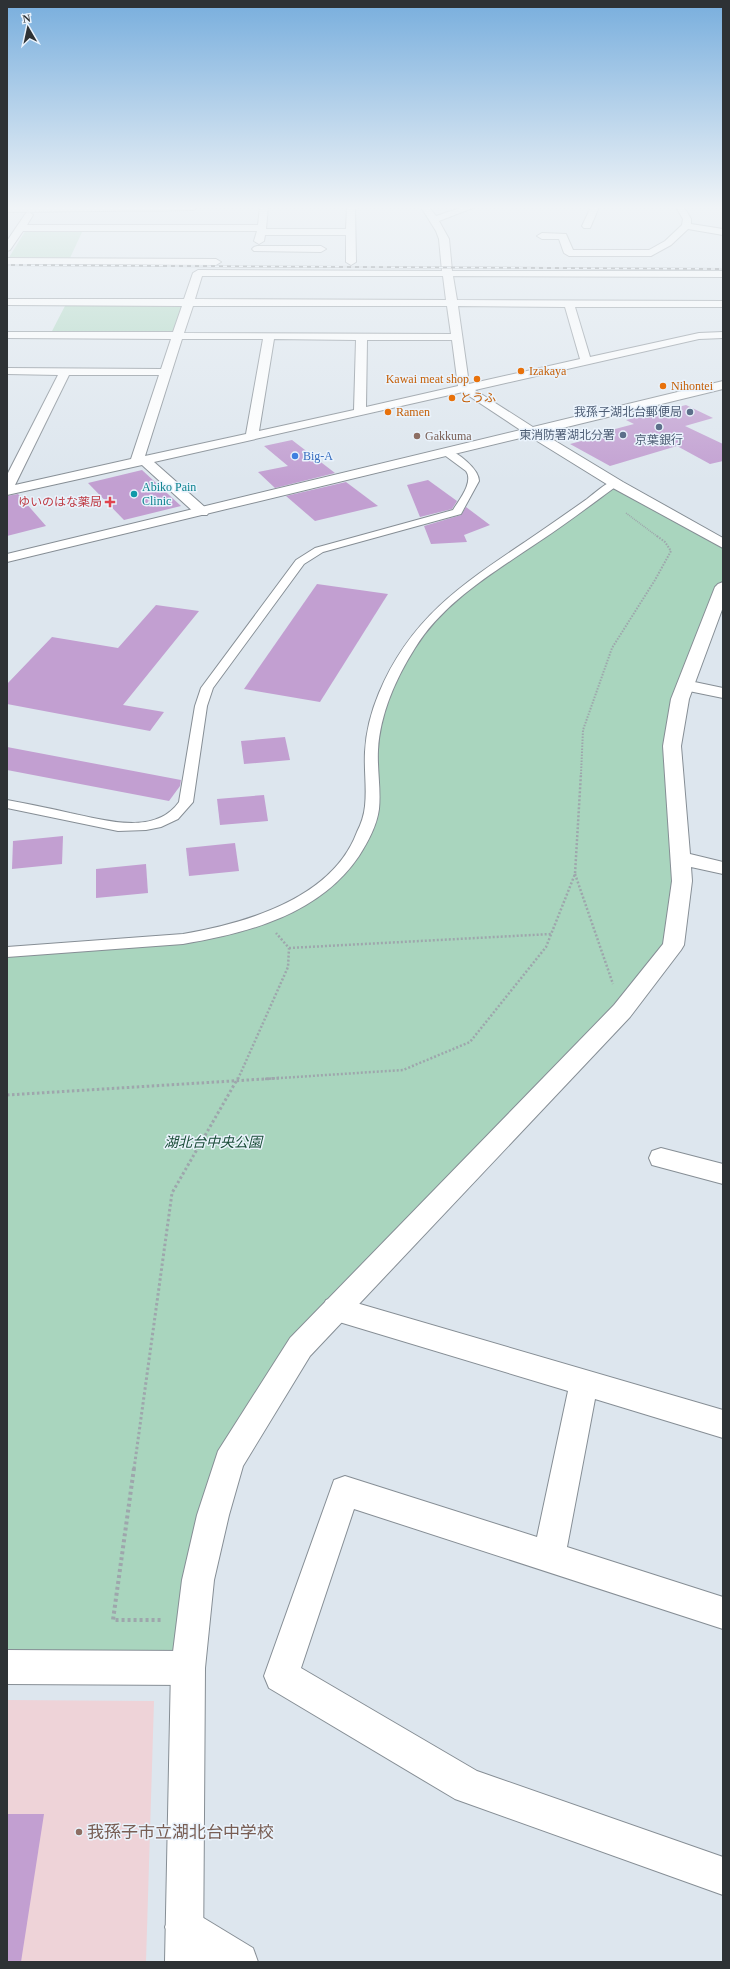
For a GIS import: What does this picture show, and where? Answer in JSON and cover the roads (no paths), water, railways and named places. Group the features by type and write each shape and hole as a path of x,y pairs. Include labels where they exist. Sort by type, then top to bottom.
{"street":[{"path":"141,461 166,372 189,299"},
{"path":"451,299 464,388 615,483 723,544"},
{"path":"683,299 699,336 723,346"},
{"path":"7,302 723,304"},
{"path":"50,335 67,302"},
{"path":"569,304 586,362"},
{"path":"7,335 456,337"},
{"path":"7,489 141,461 699,336 723,335"},
{"path":"252,436 269,336"},
{"path":"360,412 362,336"},
{"path":"7,371 166,372"},
{"path":"7,489 65,372"},
{"path":"7,558 723,385"},
{"path":"141,461 202,512"},
{"path":"240,1962 184,1944 188,1668 198,1580 213,1516 229,1461 258,1412 300,1347 622,1011 673,945 682,880 672,746 680,699 723,587"},
{"path":"685,686 723,693"},
{"path":"680,858 723,868"},
{"path":"662,1158 723,1174"},
{"path":"336,1309 723,1424"},
{"path":"549,1557 584,1382"},
{"path":"723,1613 345,1491 281,1676 314,1694 468,1786 723,1876"},
{"path":"7,1667 188,1668"}],"lane":[{"path":"7,804 118,827 133,827 163,821 174,817 182,810 186,802 201,706 207,688 296,568 306,558 319,550 457,512 474,481 474,475 470,469 446,452"},
{"path":"7,952 183,939 239,928 290,908 334,878 350,859 360,842 371,813 372,744 375,721 394,676 411,645 430,621 467,588 615,483"}],"place":[{"name":"Izakaya","path":"521,371"},
{"name":"Kawai meat shop","path":"477,379"},
{"name":"Nihontei","path":"663,386"},
{"name":"とうふ","path":"452,398"},
{"name":"Ramen","path":"388,412"},
{"name":"我孫子湖北台郵便局","path":"690,412"},
{"name":"京葉銀行","path":"659,427"},
{"name":"東消防署湖北分署","path":"623,435"},
{"name":"Gakkuma","path":"417,436"},
{"name":"Big-A","path":"295,456"},
{"name":"Abiko Pain Clinic","path":"134,494"},
{"name":"ゆいのはな薬局","path":"110,502"},
{"name":"我孫子市立湖北台中学校","path":"79,1832"}],"park label":[{"name":"湖北台中央公園","path":"213,1142"}]}
